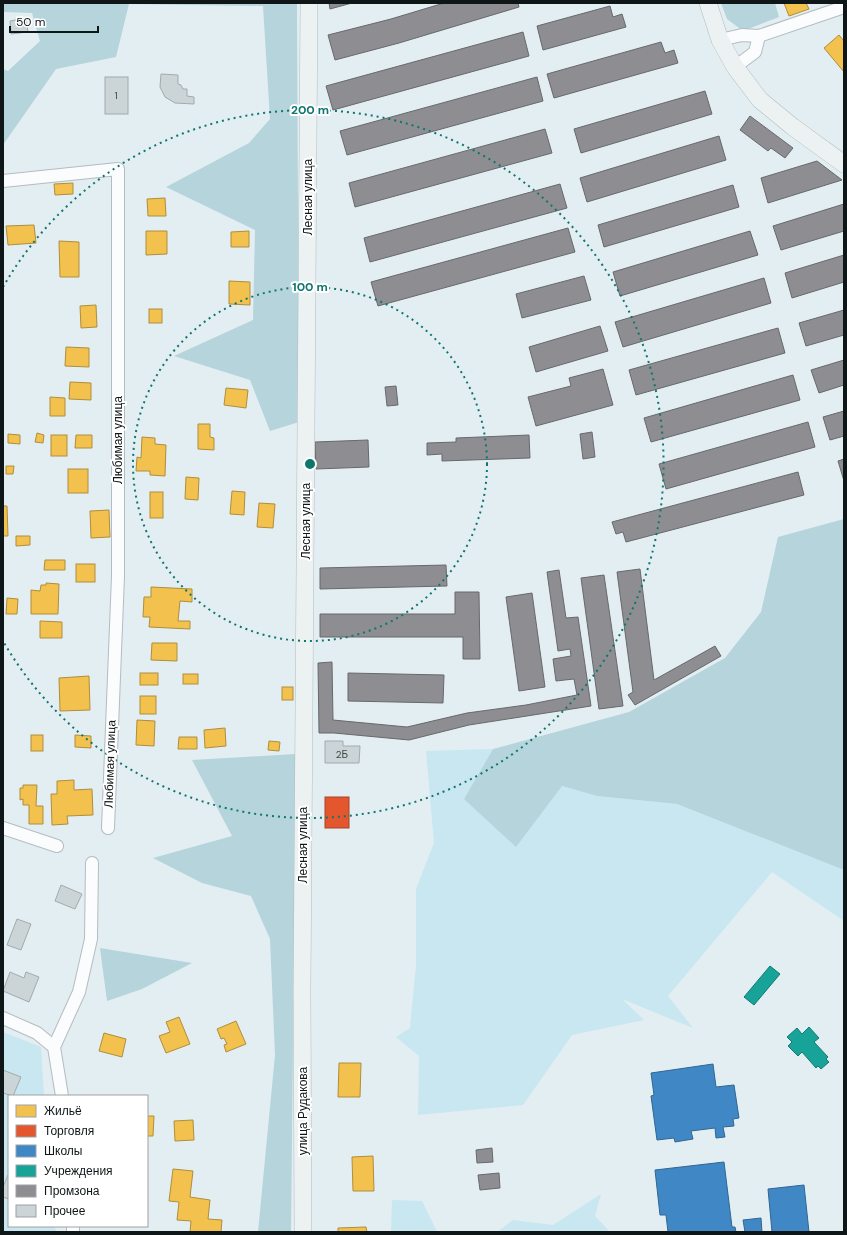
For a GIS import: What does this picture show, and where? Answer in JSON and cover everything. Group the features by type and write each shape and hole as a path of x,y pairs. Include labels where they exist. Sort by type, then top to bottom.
{"main road":[{"name":"Лесная улица","path":"302,990 309,3"},
{"path":"708,3 720,40 735,67 760,100 793,127 844,164"},
{"name":"улица Рудакова","path":"302,990 303,1232"}],"street":[{"path":"720,40 742,34 759,36 844,7"},
{"path":"735,67 756,52 759,36"},
{"name":"Любимая улица","path":"3,181 118,169 118,576 108,828"},
{"path":"3,828 57,846"},
{"path":"62,1095 54,1047 79,992 91,939 92,864"},
{"path":"3,1018 37,1033 54,1047"}],"shaded area":[{"path":"3,3 297,3 299,422 270,431 250,380 174,356 253,320 255,230 166,187 249,143 270,119 263,6 129,4 116,57 56,69 3,145 3,69 8,71 40,41 32,13 3,12"},
{"path":"721,3 775,3 779,17 743,31 727,19"},
{"path":"844,519 844,870 677,804 597,796 562,786 516,847 464,799 493,749 629,712 725,658 761,612 778,537"},
{"path":"493,749 464,799 562,786 597,796 677,804 844,870 844,921 772,872 668,996 693,1028 622,999 644,1020 572,1035 523,1105 418,1115 419,1056 396,1037 410,1028 416,965 416,889 434,843 426,751"},
{"path":"296,754 291,1232 258,1232 275,1055 270,939 251,896 202,883 153,858 232,836 192,760"},
{"path":"100,948 192,963 142,989 107,1001"},
{"path":"3,1032 41,1047 44,1095 8,1095 8,1227 55,1227 56,1232 3,1232"},
{"path":"601,1194 595,1216 610,1232 497,1232 513,1220 553,1225"},
{"path":"392,1200 422,1201 437,1232 391,1232"}],"building: Жильё":[{"path":"784,3 806,3 809,9 789,16"},
{"path":"839,35 844,41 844,72 824,48"},
{"path":"73,183 73,194 55,195 54,184"},
{"path":"165,198 166,216 148,216 147,199"},
{"path":"34,225 36,243 8,245 6,226"},
{"path":"146,231 167,231 167,254 146,255"},
{"path":"249,231 249,247 231,247 231,232"},
{"path":"59,241 79,242 79,277 60,277"},
{"path":"229,281 250,282 250,305 229,304"},
{"path":"96,305 97,327 81,328 80,306"},
{"path":"149,309 162,309 162,323 149,323"},
{"path":"66,347 89,348 89,367 65,366"},
{"path":"70,382 91,383 91,400 69,399"},
{"path":"226,388 248,390 246,408 224,405"},
{"path":"50,397 65,398 65,416 50,416"},
{"path":"198,424 210,424 210,437 214,438 214,450 198,449"},
{"path":"37,433 44,435 43,443 35,442"},
{"path":"8,434 20,435 20,444 8,443"},
{"path":"51,435 67,435 67,456 51,456"},
{"path":"76,435 92,435 92,448 75,448"},
{"path":"142,437 155,438 155,444 166,445 165,476 150,475 150,471 136,471 137,457 141,458"},
{"path":"6,466 14,466 13,474 6,474"},
{"path":"68,469 88,469 88,493 68,493"},
{"path":"186,477 199,478 198,500 185,499"},
{"path":"232,491 245,492 244,515 230,514"},
{"path":"150,492 163,492 163,518 150,518"},
{"path":"259,503 275,504 273,528 257,527"},
{"path":"3,506 7,506 8,536 3,536"},
{"path":"109,510 110,537 91,538 90,511"},
{"path":"16,536 30,536 30,545 16,546"},
{"path":"45,560 65,560 65,570 44,570"},
{"path":"76,564 95,564 95,582 76,582"},
{"path":"46,583 59,584 58,614 31,614 31,590 40,591 41,585 46,585"},
{"path":"151,587 192,589 192,602 180,601 178,621 190,621 190,629 149,627 150,617 143,617 144,597 151,597"},
{"path":"7,598 18,599 17,614 6,614"},
{"path":"40,621 62,622 62,638 40,638"},
{"path":"152,643 177,643 177,661 151,660"},
{"path":"140,673 158,673 158,685 140,685"},
{"path":"183,674 198,674 198,684 183,684"},
{"path":"89,676 90,710 60,711 59,678"},
{"path":"282,687 293,687 293,700 282,700"},
{"path":"140,696 156,696 156,714 140,714"},
{"path":"137,720 155,721 154,746 136,745"},
{"path":"225,728 226,746 205,748 204,730"},
{"path":"31,735 43,735 43,751 31,751"},
{"path":"75,735 91,736 91,748 75,747"},
{"path":"179,737 197,737 197,749 178,749"},
{"path":"269,741 280,742 279,751 268,750"},
{"path":"74,780 74,790 92,789 93,815 67,816 68,824 52,825 51,794 57,794 57,781"},
{"path":"23,785 37,785 36,806 43,806 43,824 29,824 29,805 23,805 23,799 20,800 20,788 23,788"},
{"path":"179,1017 190,1044 166,1053 159,1036 170,1032 166,1022"},
{"path":"236,1021 246,1044 226,1052 224,1045 227,1044 224,1038 221,1039 217,1029"},
{"path":"104,1033 126,1039 122,1057 99,1051"},
{"path":"339,1063 361,1063 360,1097 338,1097"},
{"path":"148,1116 154,1116 153,1136 148,1136"},
{"path":"193,1120 194,1140 175,1141 174,1121"},
{"path":"373,1156 374,1191 353,1191 352,1157"},
{"path":"173,1169 193,1171 190,1197 210,1200 208,1219 222,1220 221,1232 190,1232 191,1221 177,1220 179,1202 169,1201"},
{"path":"366,1227 367,1232 338,1232 338,1228"}],"building: Торговля":[{"path":"325,797 349,797 349,828 325,828"}],"building: Школы":[{"path":"713,1064 716,1087 734,1085 739,1118 733,1119 734,1126 723,1127 725,1137 716,1138 715,1128 691,1131 693,1139 675,1142 674,1138 657,1140 651,1096 654,1095 651,1073"},
{"path":"724,1162 732,1227 735,1227 736,1232 668,1232 666,1215 660,1215 655,1170"},
{"path":"804,1185 809,1232 772,1232 768,1189"},
{"path":"761,1218 762,1232 745,1232 743,1220"}],"building: Учреждения":[{"path":"770,966 780,974 754,1005 744,997"},
{"path":"809,1027 819,1038 814,1042 828,1057 826,1059 829,1062 821,1069 818,1066 816,1068 802,1052 798,1056 788,1046 792,1042 787,1037 797,1028 802,1034"}],"building: Промзона":[{"path":"329,3 352,3 330,9"},
{"path":"444,3 518,3 519,7 399,43 335,60 328,35 391,19"},
{"path":"610,6 613,17 622,14 626,27 543,50 537,26"},
{"path":"523,32 529,56 333,110 326,86"},
{"path":"661,42 665,53 674,50 678,63 554,98 547,74"},
{"path":"537,77 543,101 347,155 340,131"},
{"path":"705,91 712,114 581,153 574,129"},
{"path":"750,116 793,148 785,158 771,148 768,151 740,130"},
{"path":"545,129 552,153 355,207 349,183"},
{"path":"719,136 726,160 587,202 580,178"},
{"path":"817,161 842,180 768,203 761,178"},
{"path":"560,184 567,208 370,262 364,238"},
{"path":"733,185 739,207 604,247 598,225"},
{"path":"844,204 844,231 781,250 773,226"},
{"path":"568,228 575,252 378,306 371,282"},
{"path":"750,231 758,255 620,296 613,272"},
{"path":"844,255 844,282 792,298 785,273"},
{"path":"584,276 591,300 522,318 516,294"},
{"path":"764,278 771,303 623,347 615,322"},
{"path":"844,310 844,335 806,346 799,323"},
{"path":"600,326 608,351 536,372 529,347"},
{"path":"778,328 785,353 636,395 629,370"},
{"path":"844,360 844,385 819,393 811,370"},
{"path":"603,369 613,405 536,426 528,397 571,386 569,378"},
{"path":"793,375 800,400 651,442 644,418"},
{"path":"396,386 398,405 387,406 385,387"},
{"path":"844,411 844,436 830,440 823,417"},
{"path":"808,422 815,447 666,489 659,464"},
{"path":"592,432 595,457 583,459 580,434"},
{"path":"529,435 530,458 442,461 442,454 427,455 427,443 456,442 456,438"},
{"path":"368,440 369,467 316,469 315,442"},
{"path":"844,459 844,481 838,461"},
{"path":"798,472 804,495 626,542 623,532 616,534 612,522"},
{"path":"446,565 447,586 320,589 320,568"},
{"path":"640,569 654,680 715,646 721,656 635,705 628,695 633,692 617,572"},
{"path":"559,570 566,618 578,617 591,706 469,725 409,740 319,733 318,663 332,662 333,720 407,727 467,713 526,705 577,695 574,679 556,681 553,659 571,656 570,649 558,651 547,572"},
{"path":"604,575 623,706 599,709 581,578"},
{"path":"455,592 479,592 480,659 463,659 463,637 320,637 320,614 455,614"},
{"path":"532,593 545,687 519,691 506,597"},
{"path":"348,673 444,675 443,703 348,701"},
{"path":"492,1148 493,1162 477,1163 476,1150"},
{"path":"499,1173 500,1188 480,1190 478,1175"}],"building: Прочее":[{"path":"26,18 28,32 11,34 10,21"},
{"path":"161,74 178,75 178,84 181,85 183,89 187,89 187,96 194,97 194,104 175,103 165,97 160,87"},
{"path":"105,77 128,77 128,114 105,114"},
{"path":"325,741 343,741 343,746 360,746 359,763 325,763"},
{"path":"61,885 82,894 75,909 55,901"},
{"path":"17,919 31,924 21,950 7,945"},
{"path":"10,972 24,978 26,972 39,977 29,1002 3,991"},
{"path":"3,1070 21,1077 13,1095 3,1093"},
{"path":"8,1175 8,1199 3,1197 3,1187"}]}
